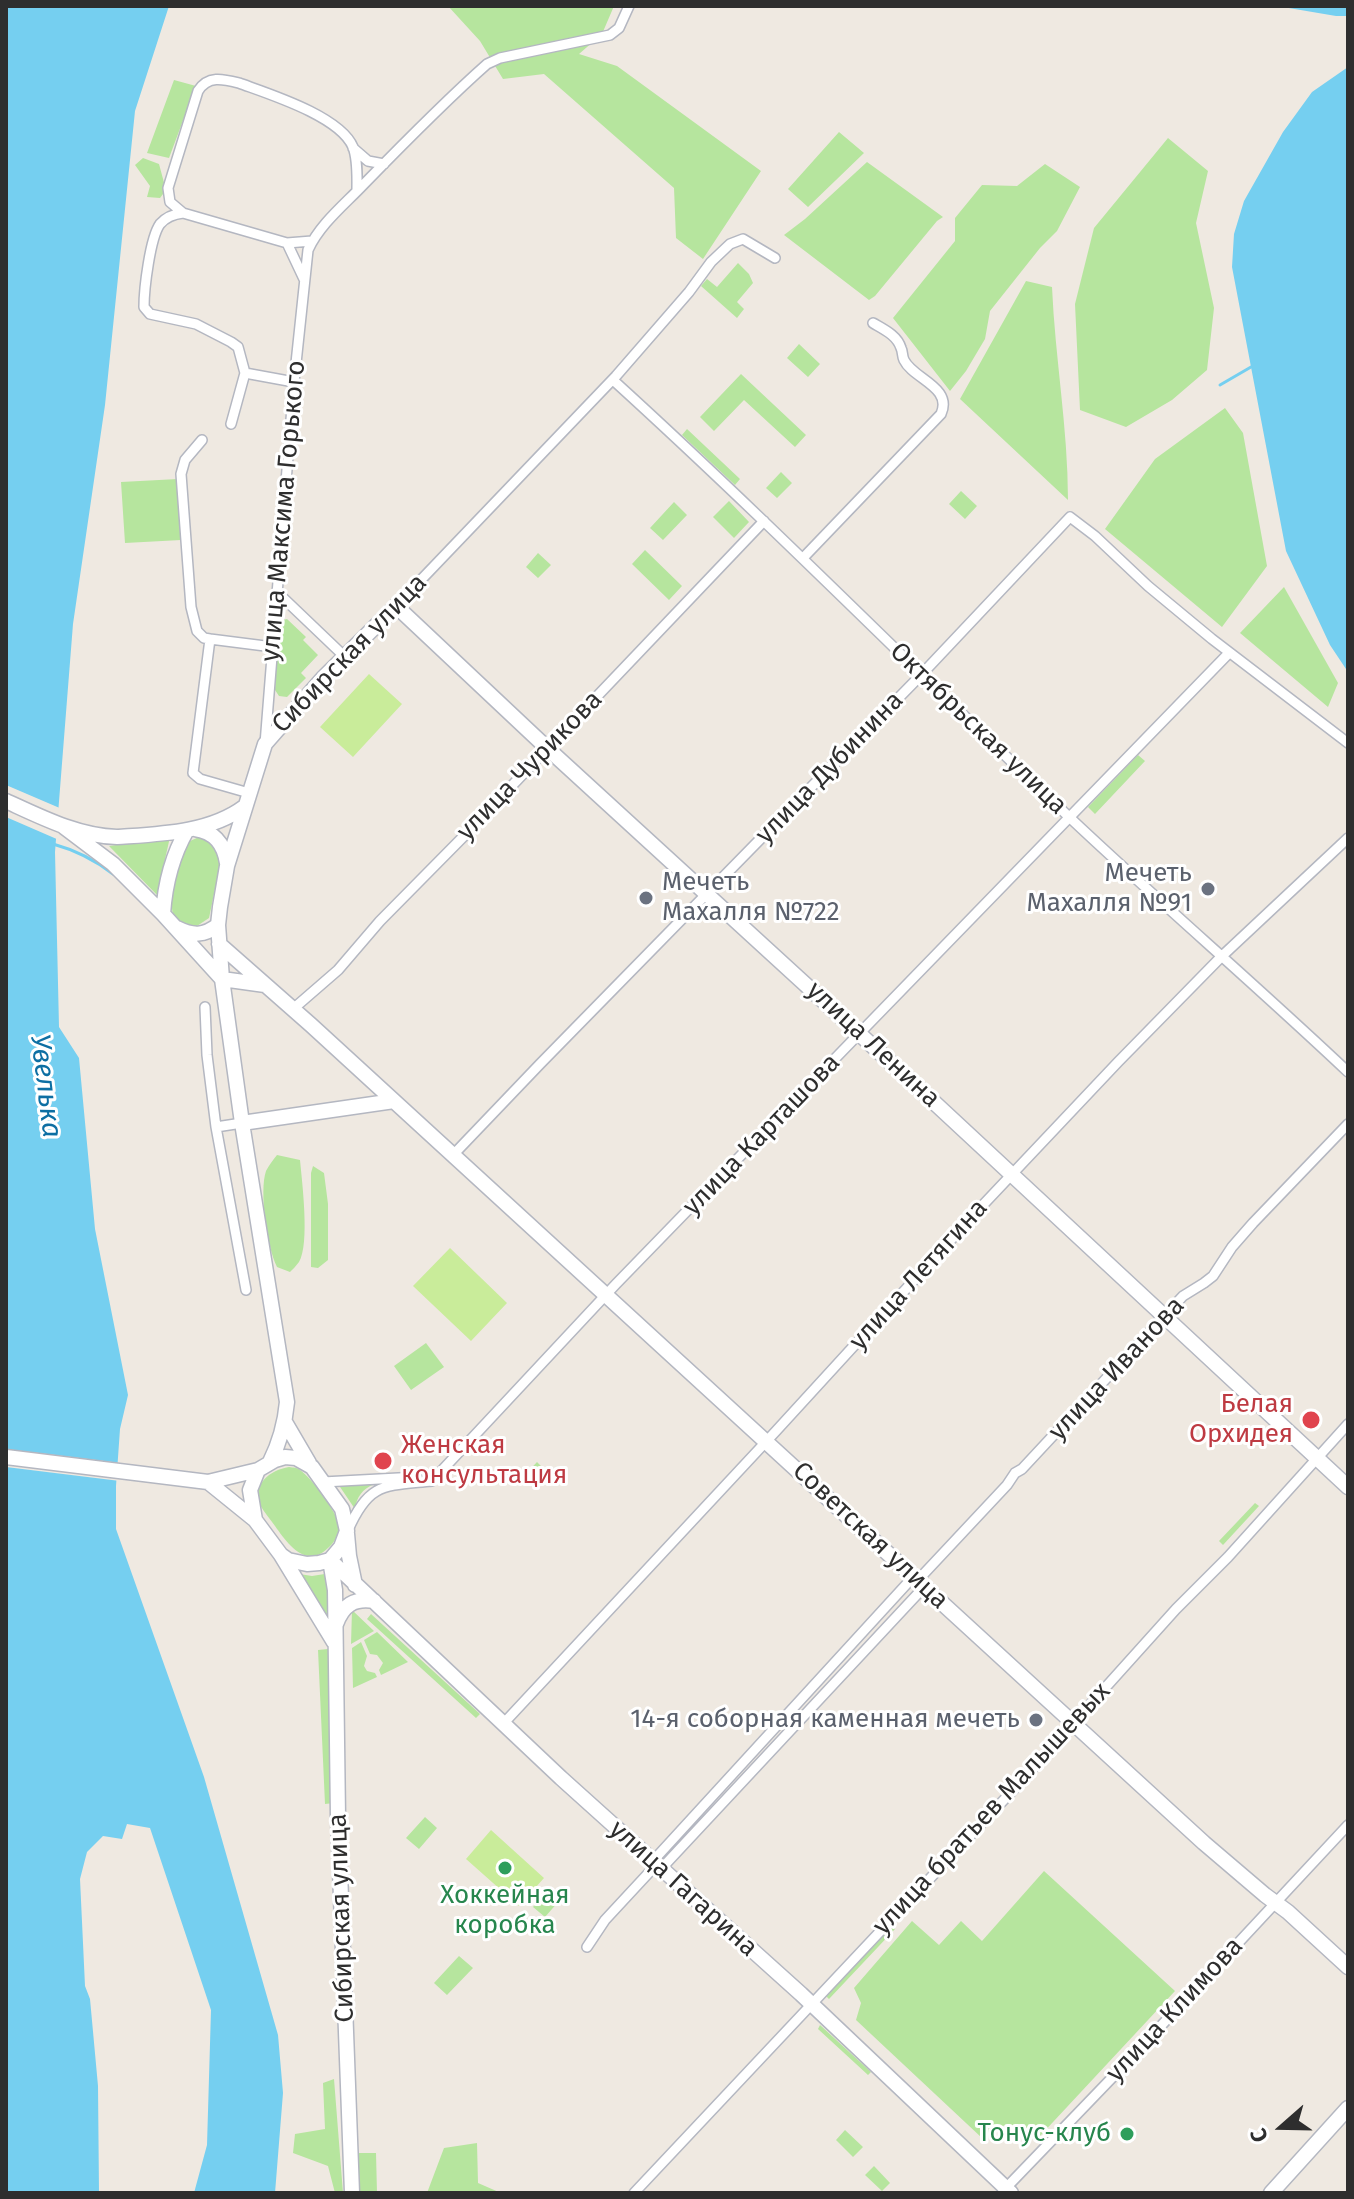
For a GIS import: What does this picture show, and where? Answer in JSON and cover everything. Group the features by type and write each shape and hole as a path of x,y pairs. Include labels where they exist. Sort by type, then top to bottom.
{"street":[{"name":"улица Максима Горького","path":"265,744 294,382 304,279 312,241 357,191 487,64 500,58 610,35 619,28 629,6"},
{"path":"183,213 170,202 168,188 198,91 211,80 226,79 263,92 329,122 368,161 384,164"},
{"path":"353,148 357,191"},
{"path":"231,424 245,373 242,355 231,342 192,322 150,314 144,307 154,236 164,220 183,213 287,243 312,241"},
{"name":"Сибирская улица","path":"264,1466 279,1444 287,1402 242,1123 222,979 218,925 227,866 265,744 284,719 344,656 613,380 682,301 711,262 730,244 743,239 775,258"},
{"path":"287,243 304,279"},
{"path":"803,558 941,414 944,401 936,389 904,361 898,340 873,323"},
{"path":"245,373 294,382"},
{"name":"Октябрьская улица","path":"613,380 803,558 1070,817 1348,1072"},
{"path":"202,440 185,460 181,474 191,607 197,631 204,638 273,647"},
{"name":"улица Дубинина","path":"453,1155 921,675 1070,517 1229,653"},
{"name":"улица Чурикова","path":"293,1009 338,970 380,921 764,521"},
{"path":"277,592 344,656"},
{"name":"улица Ленина","path":"396,606 1348,1487"},
{"path":"6,801 64,827 107,837 189,829 231,817 247,800 193,773 210,639"},
{"path":"1229,653 1348,743"},
{"name":"улица Карташова","path":"434,1478 606,1296 1229,653"},
{"path":"64,827 113,864 222,979 267,985"},
{"path":"189,829 203,830 217,838 225,853 227,866"},
{"path":"168,920 164,891 175,850 189,829"},
{"name":"улица Летягина","path":"503,1724 1012,1174 1221,957 1348,838"},
{"path":"168,920 195,935 211,931 218,925"},
{"name":"Советская улица","path":"219,944 1204,1843 1348,1967"},
{"path":"205,1007 216,1127 246,1290"},
{"path":"216,1127 394,1101"},
{"name":"улица Иванова","path":"587,1947 605,1920 1015,1473 1183,1296 1213,1276 1253,1223 1348,1124"},
{"name":"Сибирская улица","path":"285,1422 312,1467"},
{"name":"улица братьев Малышевых","path":"634,2193 1016,1787 1348,1424"},
{"path":"6,1457 208,1482 291,1457 301,1459 312,1467 342,1509 355,1585"},
{"path":"255,1520 250,1490 264,1466"},
{"path":"323,1482 434,1478"},
{"path":"208,1482 255,1520 281,1555 288,1560 307,1564 330,1560 341,1547 357,1507 376,1490 434,1478"},
{"name":"Сибирская улица","path":"281,1555 335,1635"},
{"name":"Сибирская улица","path":"330,1560 335,1590 352,2193"},
{"name":"улица Гагарина","path":"330,1560 503,1724 812,2005 1006,2191"},
{"name":"улица Иванова","path":"656,1865 919,1581"},
{"path":"335,1635 344,1608 349,1603 374,1601"},
{"name":"улица Климова","path":"1006,2191 1348,1825"},
{"path":"1271,2193 1348,2108"}],"green space":[{"path":"448,6 614,6 602,34 579,54 617,66 761,171 703,259 676,238 674,188 544,74 503,79 480,41"},
{"path":"174,80 196,86 169,158 147,153"},
{"path":"839,132 864,153 808,207 788,189"},
{"path":"1168,138 1208,171 1196,223 1214,308 1207,370 1172,400 1126,427 1080,410 1075,304 1094,228"},
{"path":"143,158 159,164 166,190 160,198 147,197 150,186 135,165"},
{"path":"867,162 943,217 869,300 784,235"},
{"path":"1045,164 1080,187 1057,231 990,311 985,339 950,391 893,318 955,241 955,218 982,185 1017,186"},
{"path":"738,263 753,283 737,302 744,309 737,318 701,286 707,279 717,287"},
{"path":"1026,281 1052,287 1068,500 960,399"},
{"path":"799,344 820,364 808,377 787,358"},
{"path":"741,374 806,435 795,447 744,400 714,431 700,417"},
{"path":"1225,408 1243,433 1267,566 1222,627 1105,529 1155,459"},
{"path":"687,429 740,479 735,485 682,435"},
{"path":"781,472 792,483 777,498 766,488"},
{"path":"178,479 181,540 125,543 121,482"},
{"path":"961,491 977,506 965,519 949,504"},
{"path":"729,501 749,522 734,538 713,517"},
{"path":"674,502 687,515 663,540 650,528"},
{"path":"645,550 682,586 669,600 632,564"},
{"path":"538,553 551,565 538,578 526,567"},
{"path":"1284,587 1338,683 1328,707 1240,633"},
{"path":"287,619 306,637 303,640 318,655 301,673 306,678 287,697 279,696 275,690 278,624"},
{"path":"369,674 402,704 353,757 320,727"},
{"path":"1138,755 1145,761 1095,814 1088,807"},
{"path":"170,837 157,895 109,846"},
{"path":"199,837 207,838 222,856 209,918 194,928 175,921 172,903 184,847"},
{"path":"277,1155 300,1160 304,1242 299,1262 290,1272 277,1267 265,1219 264,1180"},
{"path":"313,1166 324,1173 328,1204 328,1260 318,1268 311,1267"},
{"path":"450,1248 507,1303 471,1341 413,1286"},
{"path":"426,1343 444,1367 411,1390 394,1366"},
{"path":"537,1462 548,1473 534,1488 523,1477"},
{"path":"289,1467 299,1469 311,1480 337,1520 339,1529 336,1538 320,1554 312,1556 298,1552 285,1540 260,1505 258,1491 264,1479 275,1471"},
{"path":"338,1484 374,1484 361,1494 355,1509"},
{"path":"1255,1503 1259,1506 1223,1545 1219,1541"},
{"path":"293,1573 312,1576 331,1573 332,1628"},
{"path":"352,1610 374,1631 351,1644"},
{"path":"371,1614 480,1714 476,1718 367,1619"},
{"path":"377,1632 408,1662 381,1675 379,1670 383,1663 377,1655 370,1654 364,1640"},
{"path":"361,1642 367,1656 364,1666 377,1677 353,1688 352,1648"},
{"path":"328,1649 334,1803 325,1804 318,1650"},
{"path":"425,1817 437,1828 419,1849 406,1838"},
{"name":"Хоккейная коробка","path":"491,1830 544,1878 519,1906 466,1859"},
{"path":"1044,1871 1175,1991 1040,2136 1010,2125 996,2128 982,2138 856,2020 861,2003 854,1988 912,1921 939,1945 961,1921 982,1941"},
{"path":"547,1890 559,1901 545,1917 533,1907"},
{"path":"891,1925 895,1929 829,1999 824,1994"},
{"path":"459,1956 473,1968 447,1995 434,1983"},
{"path":"820,2025 871,2072 868,2075 818,2029"},
{"path":"334,2079 343,2193 335,2193 328,2166 293,2153 295,2134 325,2129 323,2083"},
{"path":"845,2130 863,2147 853,2157 836,2140"},
{"path":"477,2143 478,2183 501,2193 427,2193 444,2148"},
{"path":"358,2153 376,2153 377,2193 359,2193"},
{"path":"874,2166 890,2183 882,2191 865,2175"}],"water":[{"name":"Увелька","path":"6,6 169,6 135,111 105,405 73,624 55,852 59,1027 79,1058 95,1229 128,1395 120,1429 116,1529 204,1777 278,2035 283,2093 275,2193 194,2193 207,2145 211,2010 150,1828 127,1824 122,1839 103,1836 87,1852 80,1879 85,1986 90,1999 98,2086 99,2193 6,2193"},
{"path":"1277,6 1348,6 1348,16 1336,16"},
{"path":"1348,67 1348,672 1330,645 1286,551 1232,267 1234,234 1244,201 1283,132 1312,92"}],"pier":[{"path":"6,785 62,809 59,840 6,817"},
{"path":"6,1449 121,1463 120,1481 6,1467"}],"waterway":[{"path":"1220,385 1251,367"},
{"path":"53,844 84,856 113,874 115,871"}],"place":[{"name":"Мечеть Махалля №91","path":"1208,889"},
{"name":"Мечеть Махалля №722","path":"646,898"},
{"name":"Белая Орхидея","path":"1311,1420"},
{"name":"Женская консультация","path":"383,1461"},
{"name":"14-я соборная каменная мечеть","path":"1036,1720"},
{"name":"Хоккейная коробка","path":"505,1868"},
{"name":"Тонус-клуб","path":"1127,2134"}]}
